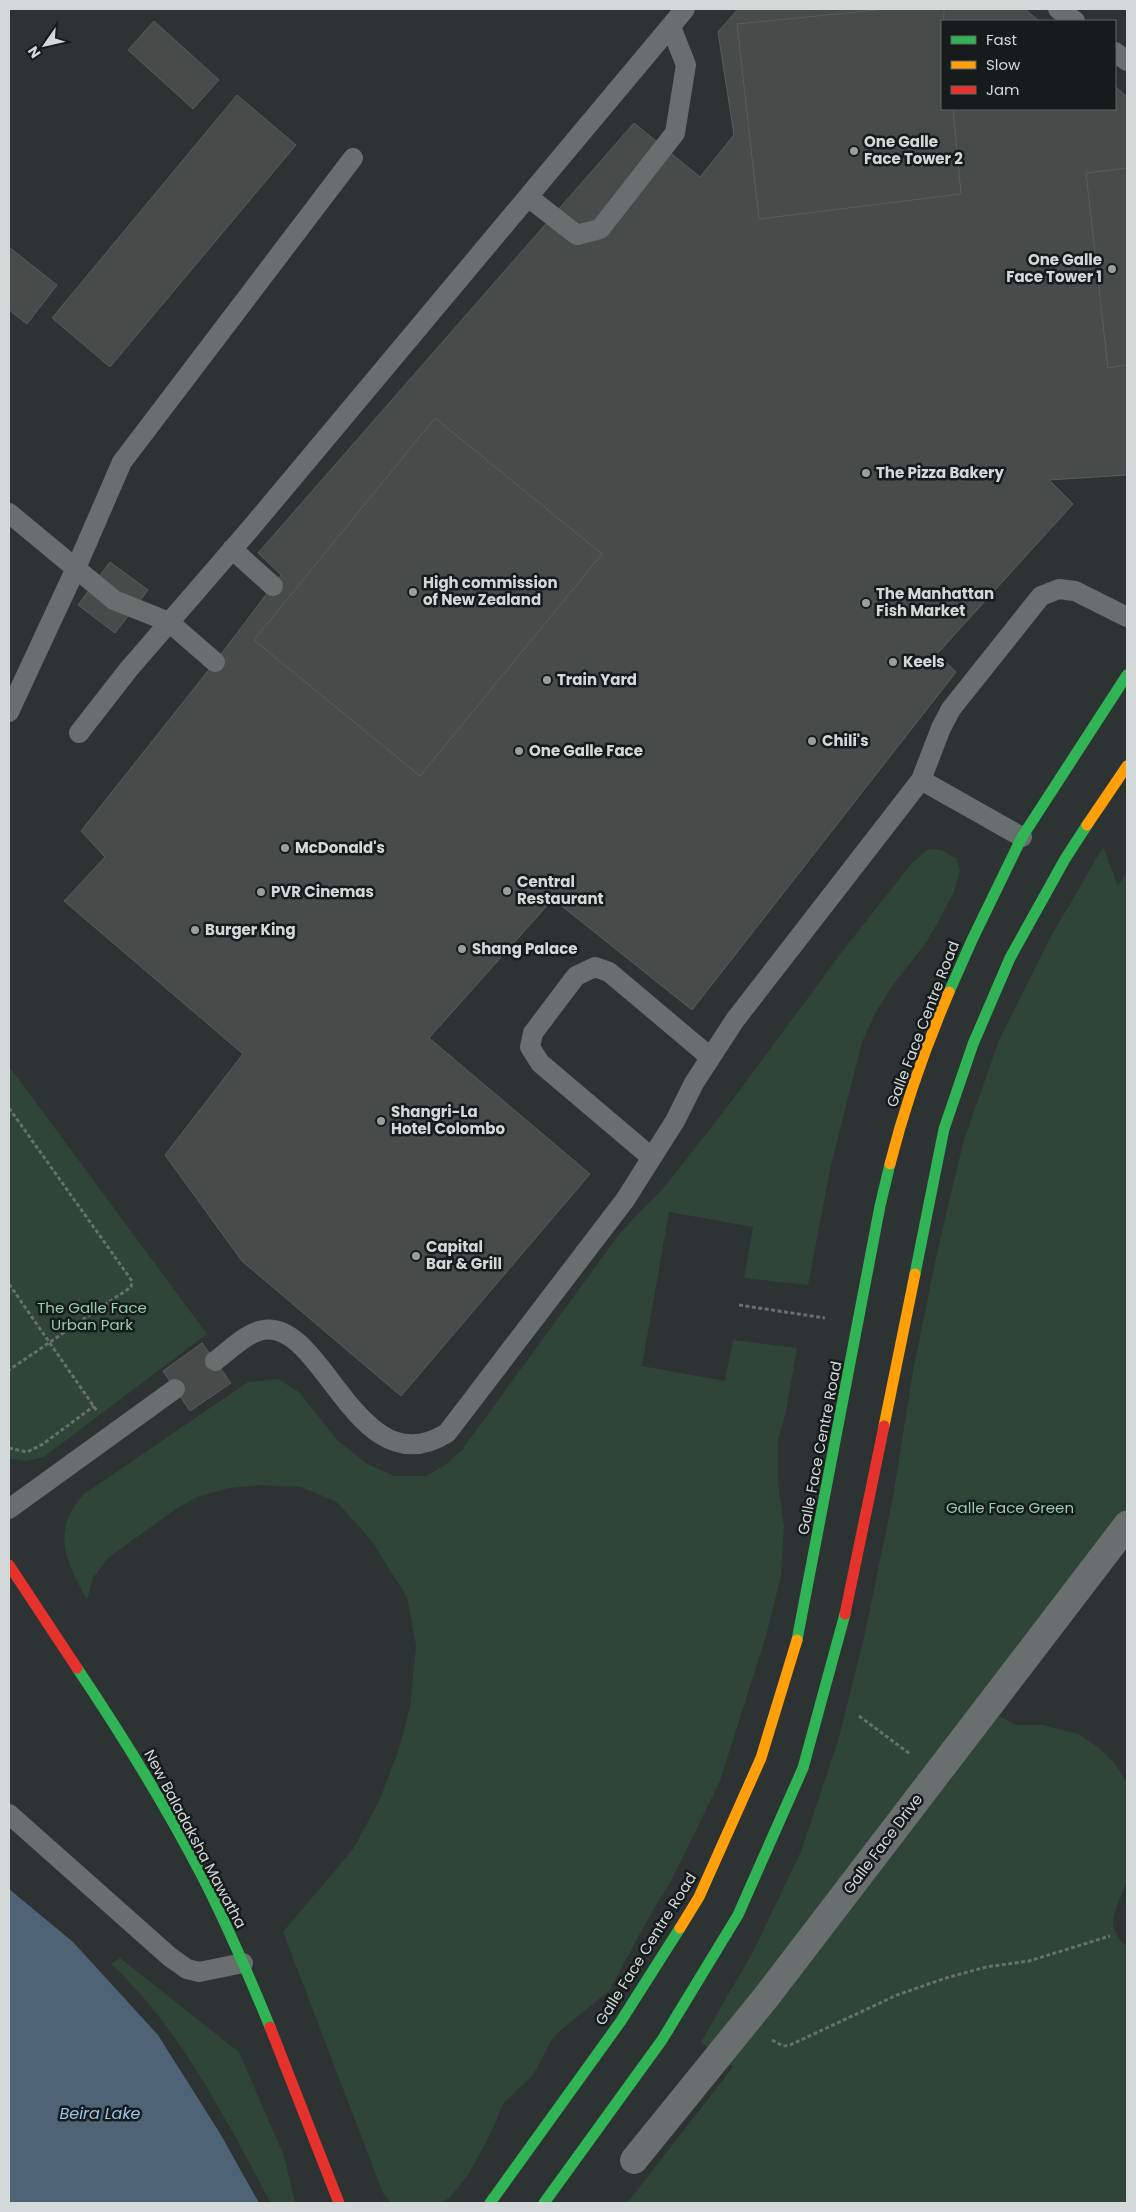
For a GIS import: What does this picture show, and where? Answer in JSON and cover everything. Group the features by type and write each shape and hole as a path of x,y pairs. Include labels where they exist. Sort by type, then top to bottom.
{"main road":[{"name":"Galle Face Centre Road","path":"490,2203 621,2021 699,1897 761,1758 800,1629 880,1206 903,1114 946,1001 972,940 1022,837 1127,675"},
{"path":"544,2203 662,2040 738,1915 803,1768 842,1632 944,1129 973,1044 1010,958 1065,859 1127,766"},
{"name":"New Baladaksha Mawatha","path":"9,1565 134,1754 201,1875 244,1963 339,2203"}],"street":[{"name":"Galle Face Drive","path":"634,2160 768,1996 1127,1525"}],"lane":[{"path":"79,734 128,670 232,549 685,9"},
{"path":"1058,9 1074,20"},
{"path":"528,197 577,235 600,229 675,133 686,65 671,27"},
{"path":"1116,53 1127,62"},
{"path":"9,712 76,568 122,462 352,158"},
{"path":"9,513 114,600 169,622 215,662"},
{"path":"232,549 273,586"},
{"path":"215,1361 247,1338 262,1330 280,1330 300,1346 373,1431 394,1443 432,1442 447,1433 625,1200 675,1121 694,1083 734,1020 921,780 941,728 951,710 1041,596 1059,589 1075,591 1127,617"},
{"path":"921,780 1022,837"},
{"path":"651,1157 540,1063 530,1047 533,1033 576,976 595,967 609,972 710,1057"},
{"path":"9,1509 175,1389"},
{"path":"9,1814 170,1957 187,1969 199,1972 244,1963"}],"path":[{"path":"9,1108 132,1281 131,1287 9,1370"},
{"path":"9,1284 50,1341 112,1434"},
{"path":"739,1305 808,1315"},
{"path":"9,1448 27,1452 43,1444 94,1406"},
{"path":"859,1716 937,1774"},
{"path":"770,2034 771,2040 776,2044 790,2045 897,1996 946,1978 986,1967 1029,1961 1110,1936"}],"green space":[{"name":"Galle Face Green","path":"1103,847 1118,886 1127,872 1127,1548 999,1716 1016,1725 1043,1725 1078,1734 1096,1746 1114,1762 1127,1783 1127,1881 1114,1914 1113,1926 1119,1939 1127,1946 1127,2203 627,2203 733,2067 701,2042 754,1950 801,1851 838,1741 864,1638 893,1497 913,1371 937,1253 963,1143 999,1040 1050,938"},
{"path":"928,849 941,850 956,858 960,871 954,892 928,940 893,985 877,1010 862,1042 831,1165 808,1285 744,1278 753,1227 669,1212 642,1366 725,1381 733,1340 797,1348 786,1411 778,1440 778,1481 784,1527 781,1576 766,1636 720,1781 671,1881 609,1991 561,2030 551,2041 533,2075 503,2104 490,2135 468,2175 449,2198 441,2203 391,2203 383,2193 283,1932 353,1849 379,1801 398,1752 410,1707 416,1645 407,1597 371,1540 337,1502 301,1487 260,1485 229,1488 197,1497 176,1509 108,1558 93,1578 87,1600 68,1560 64,1534 67,1521 84,1494 248,1382 278,1379 299,1392 338,1441 368,1464 394,1476 426,1476 445,1465 461,1451 620,1233 666,1185 731,1102 844,949 912,863"},
{"name":"The Galle Face Urban Park","path":"9,1066 207,1334 44,1457 27,1461 9,1459"},
{"path":"120,1958 239,2052 284,2156 295,2203 271,2203 219,2108 181,2046 136,1990 111,1964"}],"water":[{"name":"Beira Lake","path":"9,1889 73,1942 158,2035 221,2135 259,2203 9,2203"}],"building":[{"name":"One Galle Face","path":"738,9 1025,9 1038,20 941,20 941,110 1116,110 1116,87 1127,97 1127,475 1049,480 1073,504 937,654 956,672 692,1010 553,899 429,1038 590,1174 401,1396 242,1261 165,1155 243,1054 64,901 105,857 81,831 215,662 281,575 258,553 634,123 700,177 734,135 718,32"},
{"name":"One Galle Face Tower 2","path":"886,9 944,9 944,20 941,20 941,110 953,110 961,194 759,219 737,24"},
{"path":"154,21 219,80 193,109 128,50"},
{"path":"237,95 296,145 110,367 52,318"},
{"name":"One Galle Face Tower 1","path":"1127,168 1127,365 1108,368 1086,173"},
{"path":"9,247 57,285 27,324 9,310"},
{"path":"435,418 602,554 420,776 254,640"},
{"path":"110,562 148,590 115,633 78,605"},
{"path":"202,1343 231,1383 190,1411 163,1371"}],"traffic: fast":[{"path":"949,992 1022,837 1127,675"},
{"path":"915,1274 944,1129 973,1044 1010,958 1065,859 1087,825"},
{"path":"797,1640 880,1206 890,1164"},
{"path":"544,2203 662,2040 738,1915 803,1768 845,1614"},
{"path":"77,1668 142,1770 187,1848 229,1931 270,2027"},
{"path":"490,2203 621,2021 680,1928"}],"traffic: slow":[{"path":"1087,825 1127,766"},
{"path":"890,1164 916,1077 949,992"},
{"path":"884,1426 915,1274"},
{"path":"680,1928 699,1897 761,1758 797,1640"}],"traffic: jam":[{"path":"845,1614 884,1426"},
{"path":"9,1565 77,1668"},
{"path":"270,2027 339,2203"}],"place":[{"name":"One Galle Face Tower 2","path":"854,151"},
{"name":"One Galle Face Tower 1","path":"1112,269"},
{"name":"The Pizza Bakery","path":"866,473"},
{"name":"High commission of New Zealand","path":"413,592"},
{"name":"The Manhattan Fish Market","path":"866,603"},
{"name":"Keels","path":"893,662"},
{"name":"Train Yard","path":"547,680"},
{"name":"Chili's","path":"812,741"},
{"name":"One Galle Face","path":"519,751"},
{"name":"McDonald's","path":"285,848"},
{"name":"Central Restaurant","path":"507,891"},
{"name":"PVR Cinemas","path":"261,892"},
{"name":"Burger King","path":"195,930"},
{"name":"Shang Palace","path":"462,949"},
{"name":"Shangri-La Hotel Colombo","path":"381,1121"},
{"name":"Capital Bar & Grill","path":"416,1256"}]}
